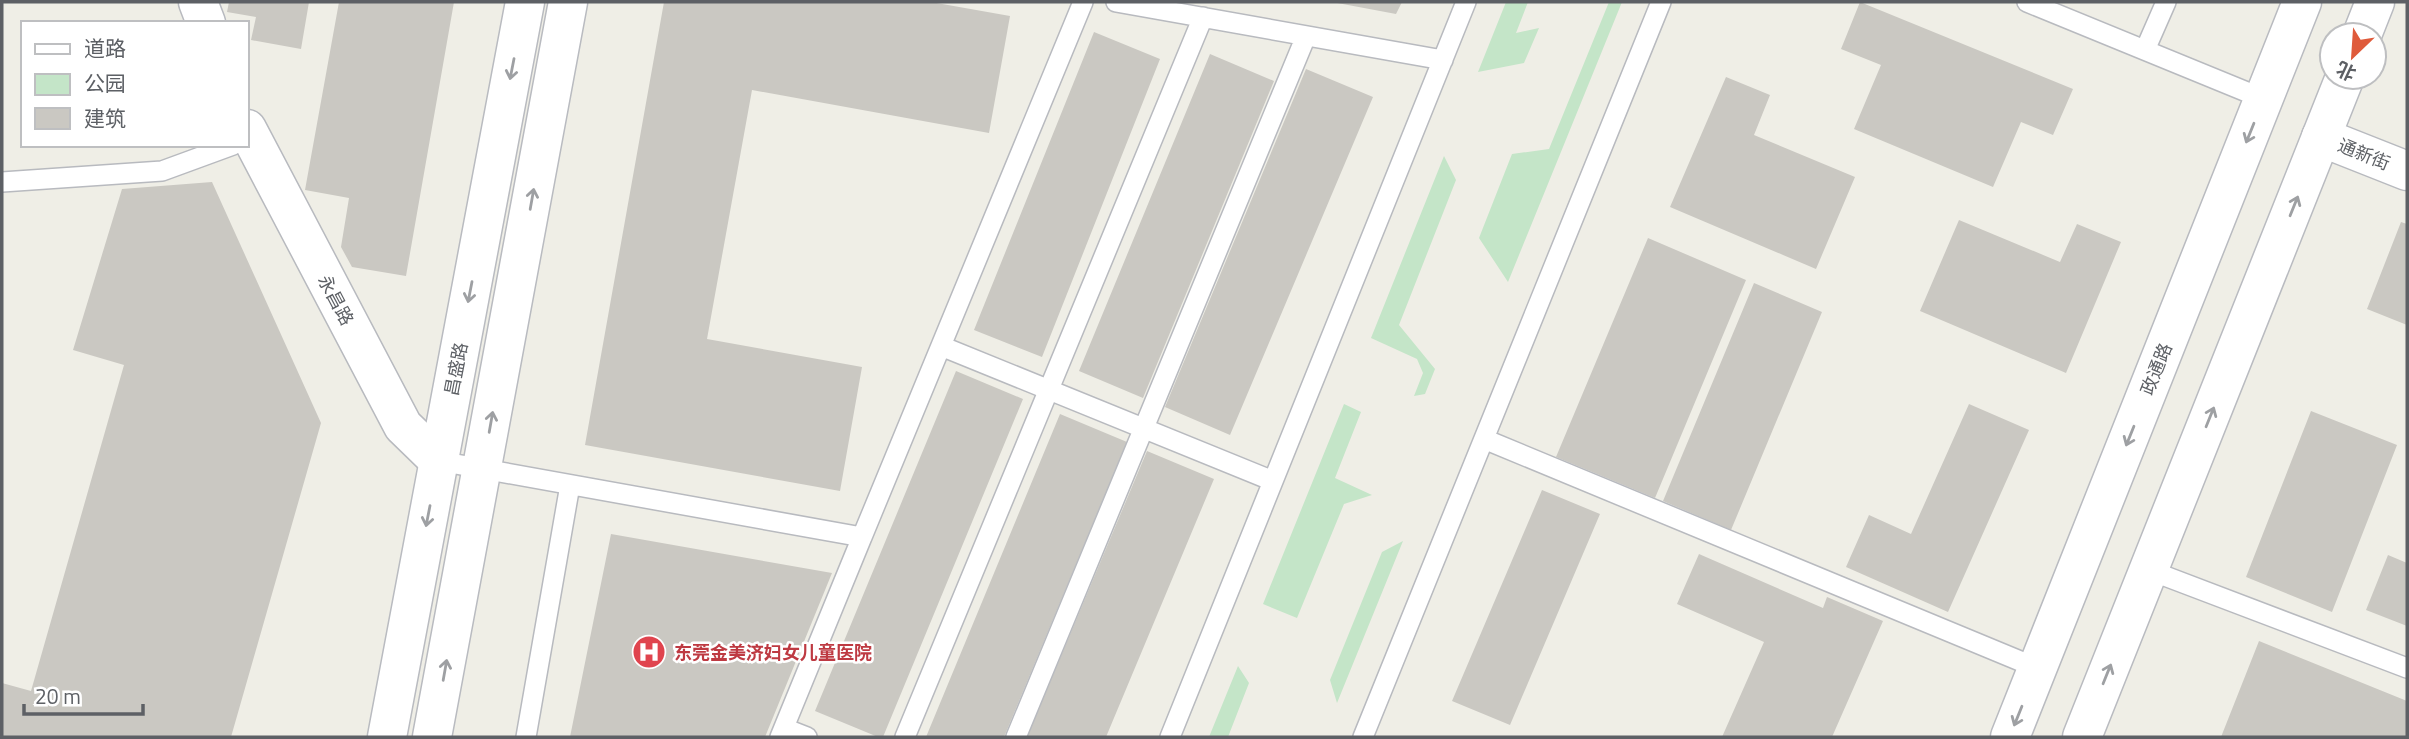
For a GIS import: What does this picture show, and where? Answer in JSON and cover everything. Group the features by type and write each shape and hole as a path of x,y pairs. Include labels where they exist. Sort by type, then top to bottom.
{"street":[{"path":"198,2 205,21"},
{"name":"昌盛路","path":"387,737 525,2"},
{"path":"432,737 568,2"},
{"name":"政通路","path":"2010,737 2302,2"},
{"path":"2368,21 2375,2"},
{"path":"2082,737 2339,91"},
{"name":"通新街","path":"2321,137 2407,171"},
{"name":"永昌路","path":"248,145 403,426 439,461"}],"lane":[{"path":"807,737 782,733 1083,2"},
{"path":"1116,2 1443,60"},
{"path":"1170,737 1466,2"},
{"path":"1363,737 1661,2"},
{"path":"2027,2 2264,99"},
{"path":"2145,50 2165,2"},
{"path":"905,737 1203,17"},
{"path":"1016,737 1306,36"},
{"path":"2,182 162,171 222,147"},
{"path":"941,346 1273,481"},
{"path":"1484,439 2037,668"},
{"path":"439,461 862,537"},
{"path":"526,737 570,485"},
{"path":"2149,570 2407,668"}],"green space":[{"path":"1506,2 1528,2 1516,33 1539,28 1524,63 1478,72"},
{"path":"1609,2 1622,2 1508,282 1479,238 1512,154 1549,149"},
{"path":"1444,156 1456,180 1399,325 1435,369 1425,394 1414,396 1423,373 1417,359 1371,338"},
{"path":"1344,404 1361,412 1335,478 1372,495 1344,504 1297,618 1263,604"},
{"path":"1403,541 1337,703 1330,680 1382,552"},
{"path":"1238,666 1249,683 1228,737 1209,737"}],"building":[{"path":"229,2 309,2 301,49 251,40 256,17 227,12"},
{"path":"339,2 454,2 406,276 352,267 341,247 349,198 305,190"},
{"path":"664,2 931,2 1010,16 989,133 752,90 707,339 862,367 840,491 585,445"},
{"path":"1332,2 1402,2 1396,14"},
{"path":"1860,2 2073,89 2053,135 2021,122 1993,187 1854,129 1881,65 1841,49"},
{"path":"1094,32 1160,59 1042,357 974,330"},
{"path":"1210,54 1274,81 1143,398 1079,371"},
{"path":"1306,69 1373,97 1230,435 1165,407"},
{"path":"1726,77 1770,95 1754,135 1855,177 1816,269 1670,207"},
{"path":"212,182 321,423 231,737 2,737 2,683 31,691 124,365 73,350 122,189"},
{"path":"1959,220 2060,262 2077,224 2121,242 2066,373 1920,311"},
{"path":"2401,222 2407,224 2407,325 2367,309"},
{"path":"1648,238 1746,280 1655,498 1556,457"},
{"path":"1754,283 1822,312 1731,530 1663,501"},
{"path":"956,371 1023,399 883,737 878,737 815,711"},
{"path":"1969,404 2029,430 1948,612 1846,567 1869,515 1911,534"},
{"path":"2311,411 2397,445 2332,612 2246,577"},
{"path":"1060,414 1127,442 1004,737 926,737"},
{"path":"1147,451 1214,479 1106,737 1027,737"},
{"path":"1542,490 1600,514 1510,725 1452,701"},
{"name":"东莞金美济妇女儿童医院","path":"611,534 832,573 765,737 570,737"},
{"path":"1699,554 1823,608 1827,597 1883,621 1832,737 1722,737 1764,642 1677,604"},
{"path":"2388,555 2407,563 2407,626 2366,610"},
{"path":"2259,641 2407,701 2407,737 2221,737"}],"place":[{"name":"东莞金美济妇女儿童医院","path":"649,652"}]}
